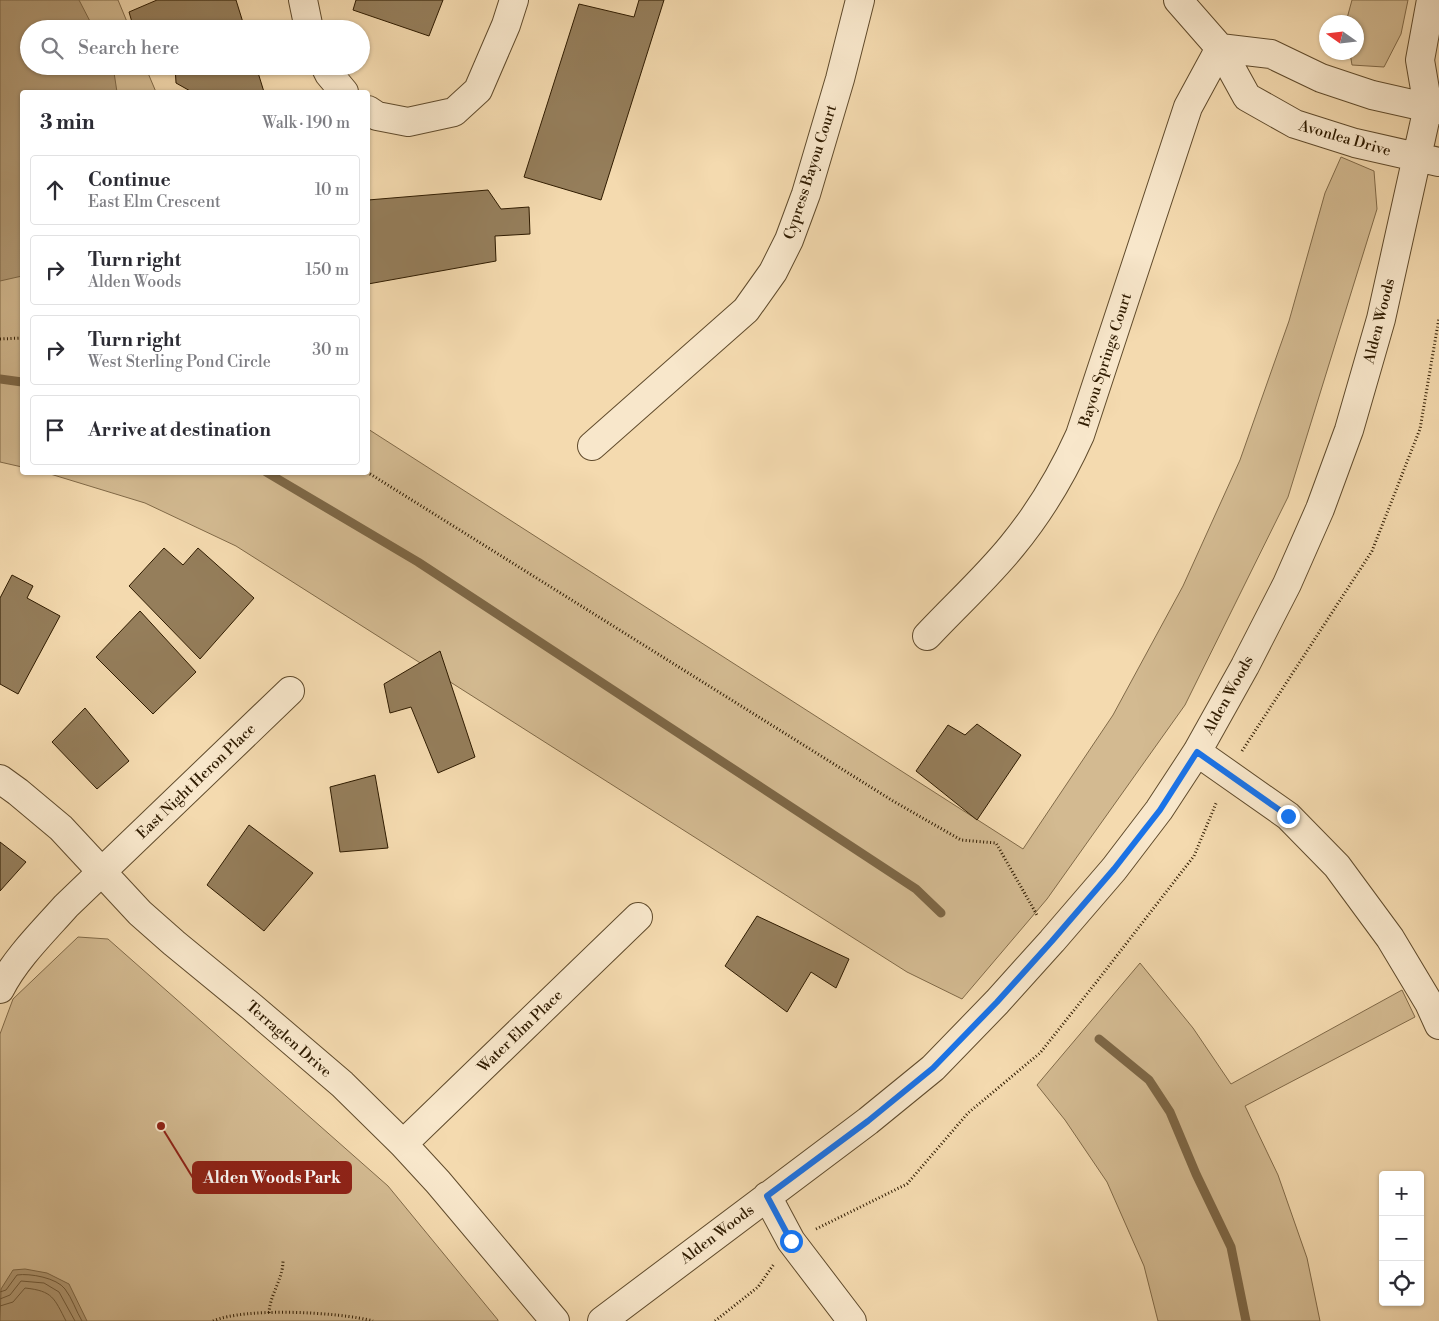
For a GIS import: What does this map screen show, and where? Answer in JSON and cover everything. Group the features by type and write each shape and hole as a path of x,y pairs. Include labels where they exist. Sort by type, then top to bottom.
{"street":[{"path":"303,0 307,20"},
{"path":"370,111 377,116 408,122 454,112 478,90 506,25 514,0"},
{"name":"Cypress Bayou Court","path":"592,446 746,310 773,272 789,240 806,194 840,79 860,0"},
{"name":"Avonlea Drive","path":"1179,0 1220,48 1247,97 1295,124 1355,143 1428,159"},
{"name":"Alden Woods","path":"602,1321 868,1121 933,1068 997,1002 1114,869 1160,810 1197,752 1245,666 1287,584 1324,500 1349,430 1428,159 1435,104 1420,60 1431,0"},
{"path":"1220,48 1271,54 1321,78 1372,95 1435,104"},
{"name":"Bayou Springs Court","path":"928,636 1011,548 1034,518 1064,472 1080,435 1188,107 1220,48"},
{"name":"East Night Heron Place","path":"0,989 4,980 33,943 66,906 290,690"},
{"path":"1197,752 1288,816 1337,866 1390,938 1429,1003 1439,1025"},
{"name":"Terraglen Drive","path":"0,779 61,828 140,913 342,1084 403,1144 438,1182 556,1321"},
{"name":"Water Elm Place","path":"403,1144 638,917"},
{"path":"767,1196 791,1241 852,1321"}],"path":[{"path":"0,339 20,338"},
{"path":"370,474 893,801 961,840 996,843 1052,941"},
{"path":"269,1313 270,1303 281,1274 283,1261"},
{"path":"213,1321 222,1318 269,1313 356,1316 373,1321"}],"shaded area":[{"path":"0,0 118,0 126,20 20,20 20,75 149,75 155,90 20,90 20,467 0,462"},
{"path":"1352,0 1408,0 1401,34 1384,67 1352,65 1351,60 1364,60 1364,15 1348,15"},
{"path":"1341,157 1374,171 1377,209 1288,497 1185,705 1047,899 962,999 907,972 236,546 145,503 54,475 370,475 370,430 1023,849 1113,715 1183,586 1240,460 1289,321 1325,193"},
{"path":"78,937 108,939 388,1186 498,1321 0,1321 0,1034 13,999"},
{"path":"1140,963 1193,1028 1231,1084 1402,990 1415,1017 1245,1106 1278,1175 1307,1258 1320,1321 1158,1321 1144,1266 1107,1182 1065,1120 1037,1085"}],"water":[{"path":"0,0 79,0 89,20 20,20 20,75 114,75 117,90 20,90 20,276 0,281"},
{"path":"25,1269 47,1273 69,1284 87,1321 0,1321 1,1289 13,1270"}],"building":[{"path":"157,0 236,0 242,20 131,20 129,12"},
{"path":"356,0 443,0 429,36 353,10"},
{"path":"639,0 664,0 601,200 524,177 579,4 634,17"},
{"path":"176,75 259,75 263,90 188,90 176,83"},
{"path":"488,190 501,209 529,207 530,234 495,236 496,261 370,284 370,200"},
{"path":"164,548 183,565 198,548 254,598 200,659 129,586"},
{"path":"12,575 33,586 27,598 60,616 18,694 0,684 0,598"},
{"path":"140,611 196,672 153,714 96,657"},
{"path":"440,651 475,757 438,773 411,707 390,713 384,684"},
{"path":"85,708 129,761 97,789 52,742"},
{"path":"977,724 1021,755 977,820 916,771 948,725 965,735"},
{"path":"375,775 388,848 340,852 330,787"},
{"path":"249,825 313,873 264,931 207,885"},
{"path":"0,842 26,862 0,891"},
{"path":"757,916 849,959 836,988 811,972 787,1012 725,966"}],"waterway":[{"path":"0,379 20,382"},
{"path":"271,475 418,562 916,889 941,913"},
{"path":"1099,1039 1149,1080 1170,1112 1196,1174 1231,1247 1246,1321"}],"place":[{"name":"Alden Woods Park","path":"161,1126"}],"route":[{"path":"791,1241 767,1196 868,1121 933,1068 997,1002 1114,869 1160,810 1197,752 1288,816"}]}
